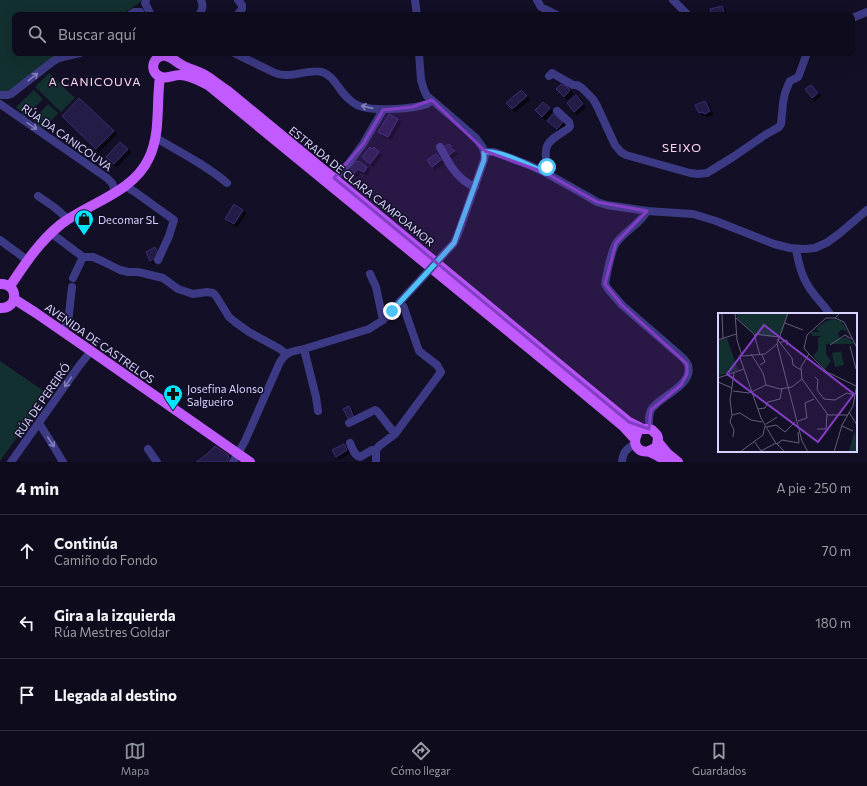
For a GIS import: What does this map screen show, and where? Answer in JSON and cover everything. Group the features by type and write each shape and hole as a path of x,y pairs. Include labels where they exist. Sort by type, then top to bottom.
{"main road":[{"path":"0,308 7,307 14,299 14,292 3,284 28,260 38,246 51,233 68,219 81,211 116,193 142,169 149,159 156,138 158,119 158,89 160,77 153,69 153,57 168,56 176,66 174,73 171,76"},
{"name":"ESTRADA DE CLARA CAMPOAMOR","path":"168,56 181,65 212,80 334,178 629,422 636,426 652,430 657,435 658,442 667,453 678,462"},
{"name":"ESTRADA DE CLARA CAMPOAMOR","path":"160,77 165,78 179,75 186,76 194,78 208,86 624,427 635,442 636,447 644,452 650,451 666,462"},
{"name":"AVENIDA DE CASTRELOS","path":"14,299 91,351 235,458 250,462"},
{"path":"635,442 637,433 646,429"},
{"path":"650,451 655,448 658,442"}],"street":[{"path":"200,12 203,5 201,0"},
{"path":"238,0 242,5 242,9 240,12"},
{"path":"414,0 416,12"},
{"path":"537,0 541,7 551,12"},
{"path":"674,0 685,12"},
{"path":"142,12 146,1"},
{"path":"146,1 150,12"},
{"path":"855,17 867,12"},
{"name":"RÚA DA CANICOUVA","path":"0,95 11,94 52,62 67,56"},
{"path":"240,56 279,74 285,75 320,72 331,77 350,100 363,107 383,110 427,104 432,100"},
{"path":"235,458 245,441 279,364 286,354 294,350 304,349 368,329 383,320 454,243 484,160 484,148 476,138 427,96 422,85 420,56"},
{"path":"549,76 552,74 556,75 573,85 577,85 582,88 598,106 614,145 621,152 626,155 698,174 707,173 764,135 779,128 787,88 790,81 798,77 806,56"},
{"name":"RÚA DA CANICOUVA","path":"0,104 107,178 112,183 116,193"},
{"path":"334,178 350,163 383,110"},
{"path":"546,173 548,169 545,160 547,145 552,139 570,126 569,122 557,112"},
{"path":"156,138 204,166 227,183"},
{"path":"440,146 451,167 466,183 475,187"},
{"path":"484,152 494,152 546,173 597,202 647,211 693,214 716,221 774,244 796,249 814,248 828,242 867,210"},
{"path":"125,186 174,220 169,236 158,260"},
{"path":"38,196 68,219"},
{"path":"646,429 651,410 681,385 685,380 688,370 688,364 622,305 605,284 616,243 644,217 647,211"},
{"path":"51,233 83,257 104,262 120,270 138,272 163,278 178,289 193,294 207,292 213,293 229,317 249,332 280,349 286,354"},
{"path":"0,240 28,260"},
{"path":"796,249 801,270 807,285 829,313"},
{"path":"73,278 83,257"},
{"path":"370,274 376,287 383,320"},
{"path":"62,331 68,323 72,287"},
{"path":"376,462 376,450 395,434 441,372 437,365 419,351 404,308 400,302"},
{"path":"304,349 318,411"},
{"name":"RÚA DE PEREIRÓ","path":"11,462 91,351"},
{"path":"349,423 375,410 395,434"},
{"path":"39,423 62,462"},
{"path":"622,462 623,455 626,450 635,442"},
{"path":"350,443 356,455 360,457 372,450 376,450"},
{"path":"148,449 157,462"}],"highlighted area":[{"path":"432,100 485,151 546,173 597,202 647,211 616,243 605,284 622,305 687,364 687,374 681,385 651,410 649,429 629,422 334,178 363,144 383,110 412,107"}],"green space":[{"path":"0,0 142,0 126,12 12,12 12,56 64,56 9,91 0,91"},
{"path":"49,73 75,98 61,112 35,87"},
{"path":"34,90 43,99 25,117 16,107"},
{"path":"48,104 58,113 43,130 33,120"},
{"path":"0,361 48,394 0,461"}],"building":[{"path":"722,6 724,12 711,12 710,9"},
{"path":"561,84 564,86 565,85 570,90 564,97 556,89"},
{"path":"811,85 818,93 812,98 805,89"},
{"path":"521,90 527,96 512,109 506,103"},
{"path":"576,95 583,104 574,112 567,103"},
{"path":"79,98 114,131 96,149 62,116"},
{"path":"705,101 710,111 704,114 703,112 699,113 695,105"},
{"path":"543,102 550,108 542,117 535,110"},
{"path":"389,114 398,119 388,137 378,132"},
{"path":"553,114 563,122 557,129 547,121"},
{"path":"120,142 128,149 114,164 106,157"},
{"path":"449,144 455,151 447,156 443,147"},
{"path":"370,147 372,149 374,147 379,152 370,164 362,157"},
{"path":"436,154 441,160 432,167 427,160"},
{"path":"354,160 367,167 364,172 358,169 354,174 347,169"},
{"path":"234,204 243,210 234,224 225,219"},
{"path":"155,247 159,254 150,261 146,252"},
{"path":"349,406 354,417 349,420 343,409"},
{"path":"344,444 347,450 336,457 332,450"},
{"path":"215,446 228,455 229,458 227,462 196,462 206,455"}],"place":[{"name":"Decomar SL","path":"84,236"},
{"name":"Josefina Alonso Salgueiro","path":"173,411"}],"district":[{"name":"A CANICOUVA","path":"95,81"},
{"name":"SEIXO","path":"682,147"}],"route":[{"path":"392,311 454,243 484,160 484,152 494,152 546,173 548,169 547,167"}]}
